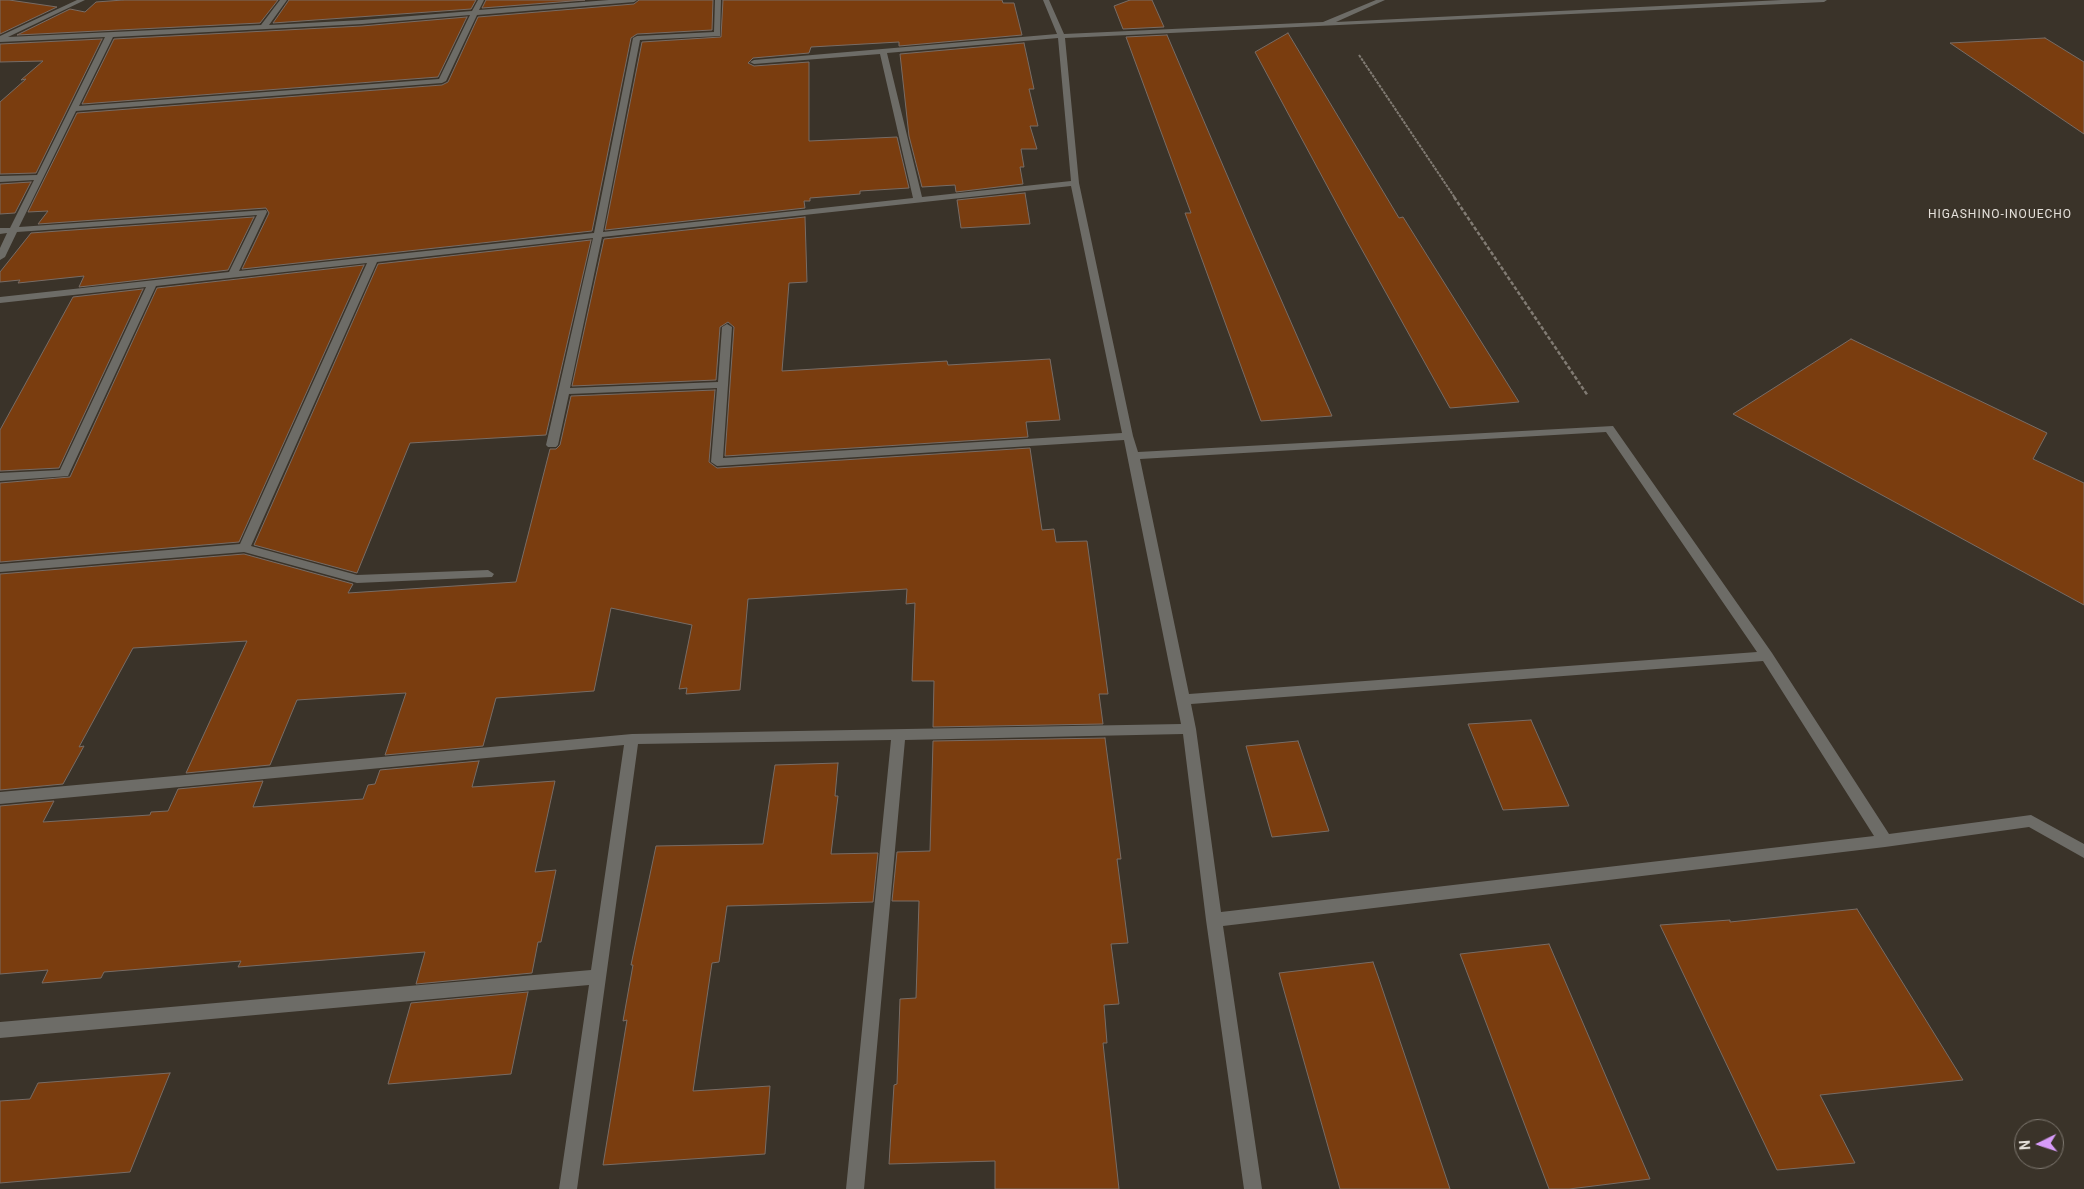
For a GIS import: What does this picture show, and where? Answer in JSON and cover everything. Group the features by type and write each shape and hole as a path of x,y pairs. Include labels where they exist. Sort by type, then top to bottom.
{"street":[{"path":"0,39 82,0"},
{"path":"263,27 284,0"},
{"path":"73,109 442,81 481,0"},
{"path":"0,39 362,22 634,0"},
{"path":"552,445 598,234 637,38 717,34 718,0"},
{"path":"1046,0 1061,36 1075,183 1184,699 1253,1189"},
{"path":"1324,24 1382,0"},
{"path":"754,62 1061,36 1824,0"},
{"path":"0,258 110,35"},
{"path":"883,51 918,200"},
{"path":"0,179 40,176"},
{"path":"0,300 1075,183"},
{"path":"0,231 263,212 233,274"},
{"path":"244,548 374,258"},
{"path":"0,477 64,473 153,283"},
{"path":"727,328 717,462 1128,436"},
{"path":"564,391 723,385"},
{"path":"1134,456 1609,428 1767,656 1885,841"},
{"path":"0,568 244,548 357,580 488,574"},
{"path":"1184,699 1767,656"},
{"path":"0,798 632,739 1189,729"},
{"path":"855,1189 899,734"},
{"path":"568,1189 632,739"},
{"path":"1214,920 1885,841 2031,821 2084,852"},
{"path":"0,1030 597,977"}],"path":[{"path":"1357,52 1609,428"}],"building":[{"path":"0,0 9,0 57,7 0,34"},
{"path":"123,0 278,0 260,23 17,35 70,9 85,12 96,2"},
{"path":"289,0 476,0 471,9 273,23"},
{"path":"486,0 585,0 482,8"},
{"path":"639,0 713,0 712,30 637,34 631,38 592,231 242,269 269,213 266,208 38,224 48,211 28,212 77,113 442,85 448,82 478,17 634,4"},
{"path":"723,0 1002,0 1003,3 1014,3 1022,35 899,46 899,42 811,47 809,53 753,58 748,63 754,66 809,62 809,141 897,137 909,188 860,191 860,194 810,198 810,201 804,201 805,208 605,230 642,42 721,37"},
{"path":"1130,0 1152,0 1164,27 1123,29 1114,6"},
{"path":"467,17 438,77 82,104 114,39 362,26"},
{"path":"1288,33 1399,218 1403,217 1519,402 1450,408 1255,52"},
{"path":"1167,35 1332,416 1261,421 1185,213 1191,213 1126,37"},
{"path":"2045,38 2084,62 2084,134 1950,43"},
{"path":"102,39 36,173 0,174 0,102 43,61 0,62 0,44"},
{"path":"1024,43 1034,89 1029,89 1038,126 1030,126 1037,149 1021,149 1024,167 1020,167 1023,184 956,192 955,185 922,187 909,136 900,54"},
{"path":"31,182 15,213 0,214 0,184"},
{"path":"1025,193 1030,224 961,228 957,200"},
{"path":"254,217 228,270 79,287 84,276 18,283 20,280 0,282 0,272 31,233"},
{"path":"805,217 807,282 789,283 782,371 947,361 948,365 1050,359 1060,420 1026,422 1028,437 725,456 734,327 728,322 720,327 716,380 572,386 604,239"},
{"path":"591,240 546,435 410,443 357,573 254,545 378,264"},
{"path":"364,265 239,542 0,562 0,483 70,477 157,288"},
{"path":"143,289 59,468 0,471 0,430 73,297"},
{"path":"1851,339 2047,433 2033,459 2084,483 2084,605 1733,414"},
{"path":"715,390 709,462 717,468 1030,448 1042,530 1054,529 1056,542 1087,541 1108,694 1099,694 1103,724 933,727 934,681 912,681 915,603 906,604 907,589 748,599 740,690 686,694 687,688 679,689 692,625 611,608 594,691 496,698 483,746 385,755 406,693 297,700 270,765 186,773 247,641 133,648 79,747 84,746 63,784 0,790 0,574 244,554 353,584 348,593 516,582 550,449 556,449 560,445 571,396"},
{"path":"1531,720 1569,806 1503,810 1468,724"},
{"path":"1105,738 1121,859 1117,859 1128,943 1111,944 1119,1004 1104,1005 1107,1043 1103,1043 1119,1189 995,1189 995,1161 889,1164 894,1085 897,1084 900,999 916,998 919,901 892,901 897,852 930,851 933,741"},
{"path":"1298,741 1329,831 1272,837 1246,746"},
{"path":"479,761 472,787 555,781 535,872 556,870 541,942 538,942 532,973 416,984 425,952 238,967 241,961 104,972 101,978 42,983 48,970 0,974 0,806 54,801 43,822 150,815 151,812 168,811 178,789 263,781 253,807 363,799 368,785 375,784 380,770"},
{"path":"838,763 835,796 838,796 831,854 878,853 873,902 727,906 719,962 712,963 693,1091 770,1086 765,1154 603,1165 627,1020 623,1021 633,965 631,965 656,846 763,844 775,765"},
{"path":"1857,909 1963,1080 1820,1095 1855,1163 1777,1170 1660,925 1730,920 1730,922"},
{"path":"1549,944 1650,1179 1569,1189 1549,1189 1460,954"},
{"path":"1373,962 1450,1189 1340,1189 1279,973"},
{"path":"528,992 511,1074 388,1084 411,1003"},
{"path":"170,1073 130,1172 0,1183 0,1101 30,1099 38,1083"}],"district":[{"name":"HIGASHINO-INOUECHO","path":"2000,215"}]}
